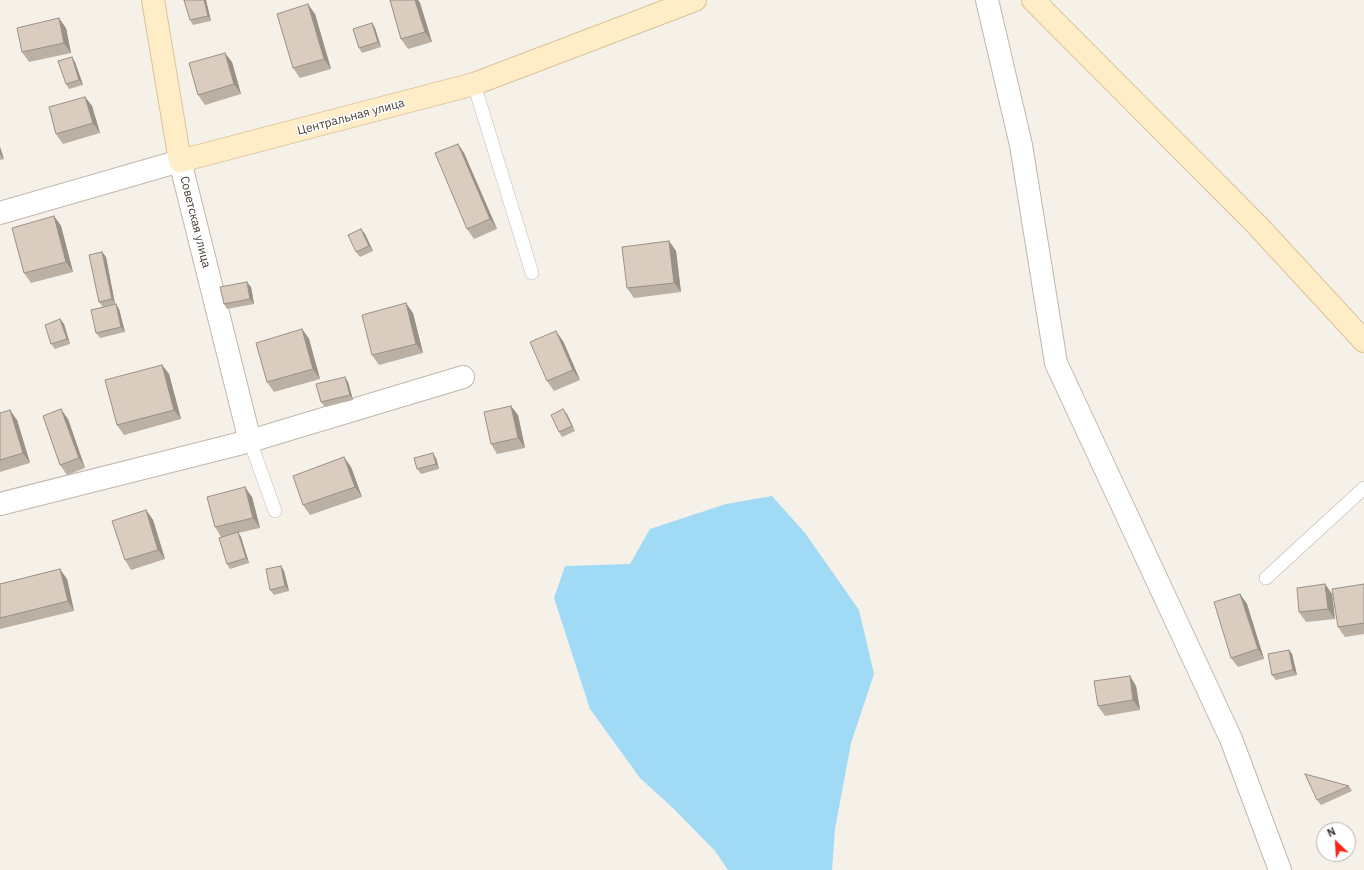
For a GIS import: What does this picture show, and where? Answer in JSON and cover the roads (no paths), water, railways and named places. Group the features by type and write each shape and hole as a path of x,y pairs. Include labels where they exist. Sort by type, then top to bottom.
{"street":[{"name":"Советская улица","path":"153,0 180,161 250,441"},
{"name":"Центральная улица","path":"0,213 180,161 474,84 695,0"},
{"path":"987,0 1021,145 1056,363 1231,739 1280,870"},
{"path":"1033,0 1258,226 1364,340"},
{"path":"0,504 250,441 463,377"}],"lane":[{"path":"474,84 532,274"},
{"path":"250,441 275,511"},
{"path":"1266,578 1364,488"}],"water":[{"path":"772,496 805,533 859,610 874,674 851,743 835,829 832,870 728,870 715,851 674,809 640,778 590,709 554,598 565,566 630,564 650,529 726,504"}]}
